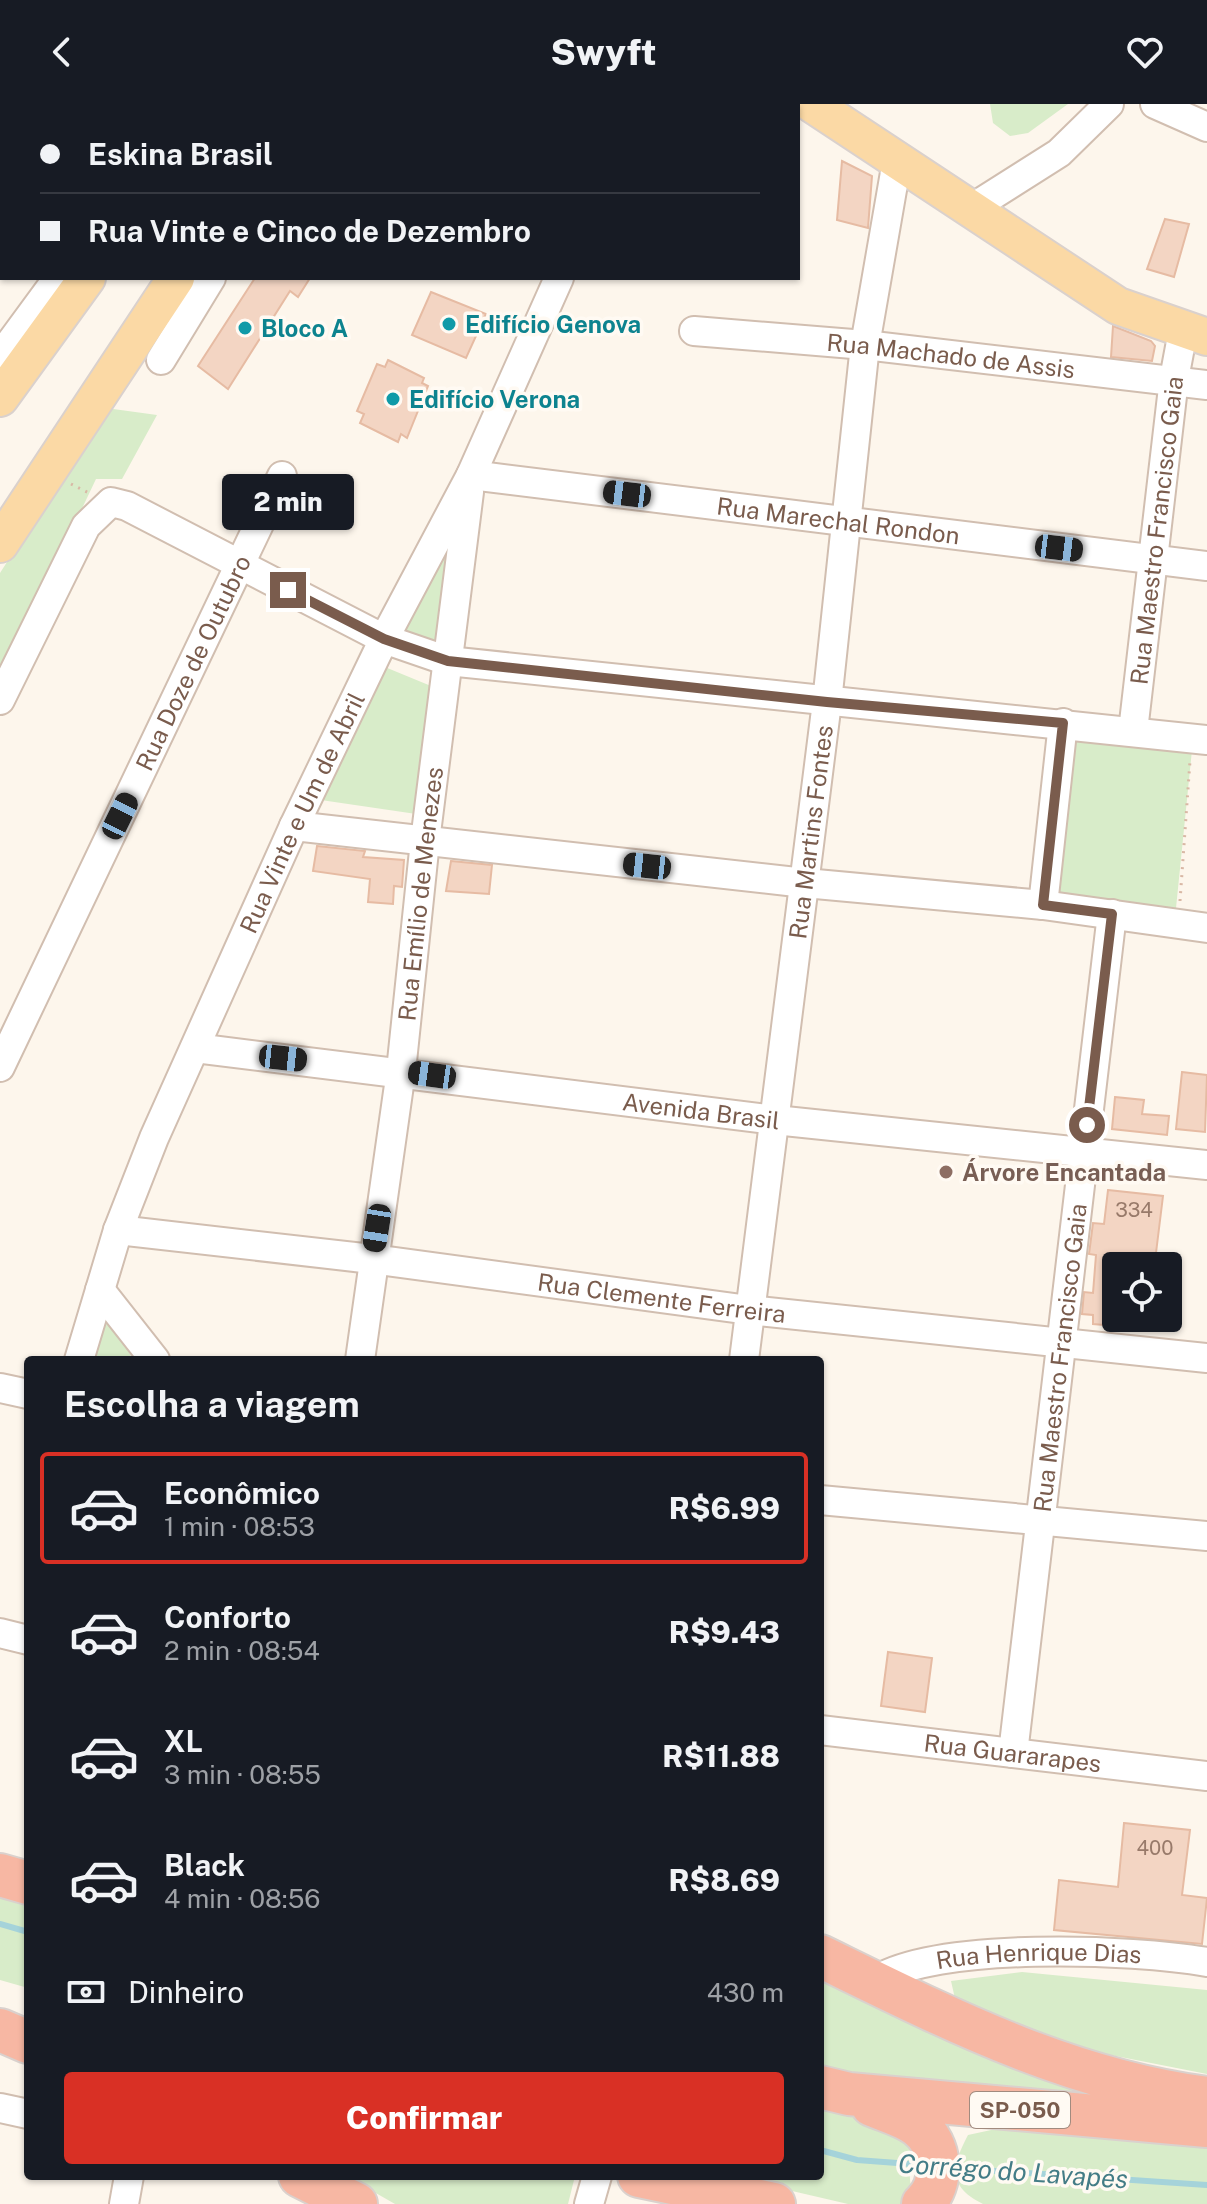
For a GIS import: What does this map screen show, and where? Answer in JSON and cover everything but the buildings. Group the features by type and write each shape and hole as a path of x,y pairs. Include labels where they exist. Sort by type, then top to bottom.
{"highway":[{"path":"0,1851 24,1856"},
{"path":"0,1875 24,1882"},
{"path":"824,1958 927,2010 1043,2059 1136,2087 1207,2098"},
{"path":"0,2011 24,2017"},
{"path":"0,2030 24,2040"},
{"path":"834,2091 916,2124 934,2148 938,2166 927,2200"},
{"name":"SP-050","path":"834,2091 1207,2126"},
{"path":"308,2180 356,2204"},
{"path":"658,2180 774,2204"}],"main road":[{"path":"812,104 1118,306 1195,334"},
{"path":"0,398 86,280"},
{"path":"0,544 175,280"}],"street":[{"path":"969,210 1059,153 1109,104"},
{"path":"1155,104 1207,127"},
{"name":"Rua Martins Fontes","path":"744,1356 827,702 865,345 897,161"},
{"path":"0,357 57,280"},
{"path":"161,360 210,280"},
{"name":"Rua Vinte e Um de Abril","path":"80,1356 118,1230 154,1138 294,826 384,639 471,475 558,280"},
{"name":"Rua Machado de Assis","path":"694,331 865,345 1207,385"},
{"name":"Rua Maestro Francisco Gaia","path":"1133,731 1174,379 1195,334"},
{"name":"Rua Marechal Rondon","path":"471,475 1207,566"},
{"name":"Rua Emílio de Menezes","path":"360,1356 401,1071 425,841 471,475"},
{"name":"Rua Doze de Outubro","path":"0,1067 282,476"},
{"path":"0,700 86,526 111,502 127,506 384,639 448,661 1199,739"},
{"path":"1043,905 1063,723"},
{"path":"294,826 805,883 1043,905 1207,928"},
{"name":"Rua Maestro Francisco Gaia","path":"1013,1753 1112,914"},
{"name":"Avenida Brasil","path":"195,1048 401,1071 775,1120 1207,1165"},
{"name":"Rua Clemente Ferreira","path":"118,1230 372,1259 749,1310 1207,1358"},
{"path":"100,1290 152,1356"},
{"path":"0,1388 24,1393"},
{"path":"824,1500 1041,1518 1207,1536"},
{"path":"0,1633 24,1639"},
{"name":"Rua Guararapes","path":"824,1730 1207,1776"},
{"name":"Rua Henrique Dias","path":"873,1982 887,1973 930,1959 1112,1953 1171,1956 1207,1962"},
{"path":"927,2010 922,1979 930,1959"},
{"path":"0,2108 24,2113"},
{"path":"589,2204 596,2180"}],"path":[{"path":"48,474 111,502"},
{"path":"1178,925 1199,739"}],"green space":[{"path":"990,104 1068,104 1028,133 1010,136 993,123"},
{"path":"106,408 157,415 122,479 96,479 0,681 0,573"},
{"path":"451,527 435,641 391,636"},
{"path":"380,665 431,686 423,815 314,799"},
{"path":"1070,734 1192,750 1176,908 1052,896"},
{"path":"108,1312 131,1356 96,1356"},
{"path":"0,1884 24,1890 24,1987 0,1980"},
{"path":"1022,1972 1207,1990 1207,2074 1080,2049 956,2003 951,1981"},
{"path":"824,1981 1162,2110 824,2073"},
{"path":"824,2096 933,2124 915,2152 910,2171 917,2204 848,2204 745,2180 824,2180"},
{"path":"1005,2127 1207,2140 1207,2204 983,2204 958,2183 958,2157 968,2135"},
{"path":"353,2180 574,2180 568,2204 395,2204"}],"waterway":[{"name":"Corrégo do Lavapés","path":"0,1924 24,1931"},
{"name":"Corrégo do Lavapés","path":"824,2151 857,2160 924,2165"},
{"name":"Corrégo do Lavapés","path":"951,2168 1207,2185"}],"place":[{"name":"Edifício Genova","path":"449,324"},
{"name":"Bloco A","path":"245,328"},
{"name":"Edifício Verona","path":"393,399"},
{"name":"Árvore Encantada","path":"946,1172"}],"route":[{"path":"288,590 384,639 448,661 827,702 1063,723 1043,905 1112,914 1087,1125"}]}
